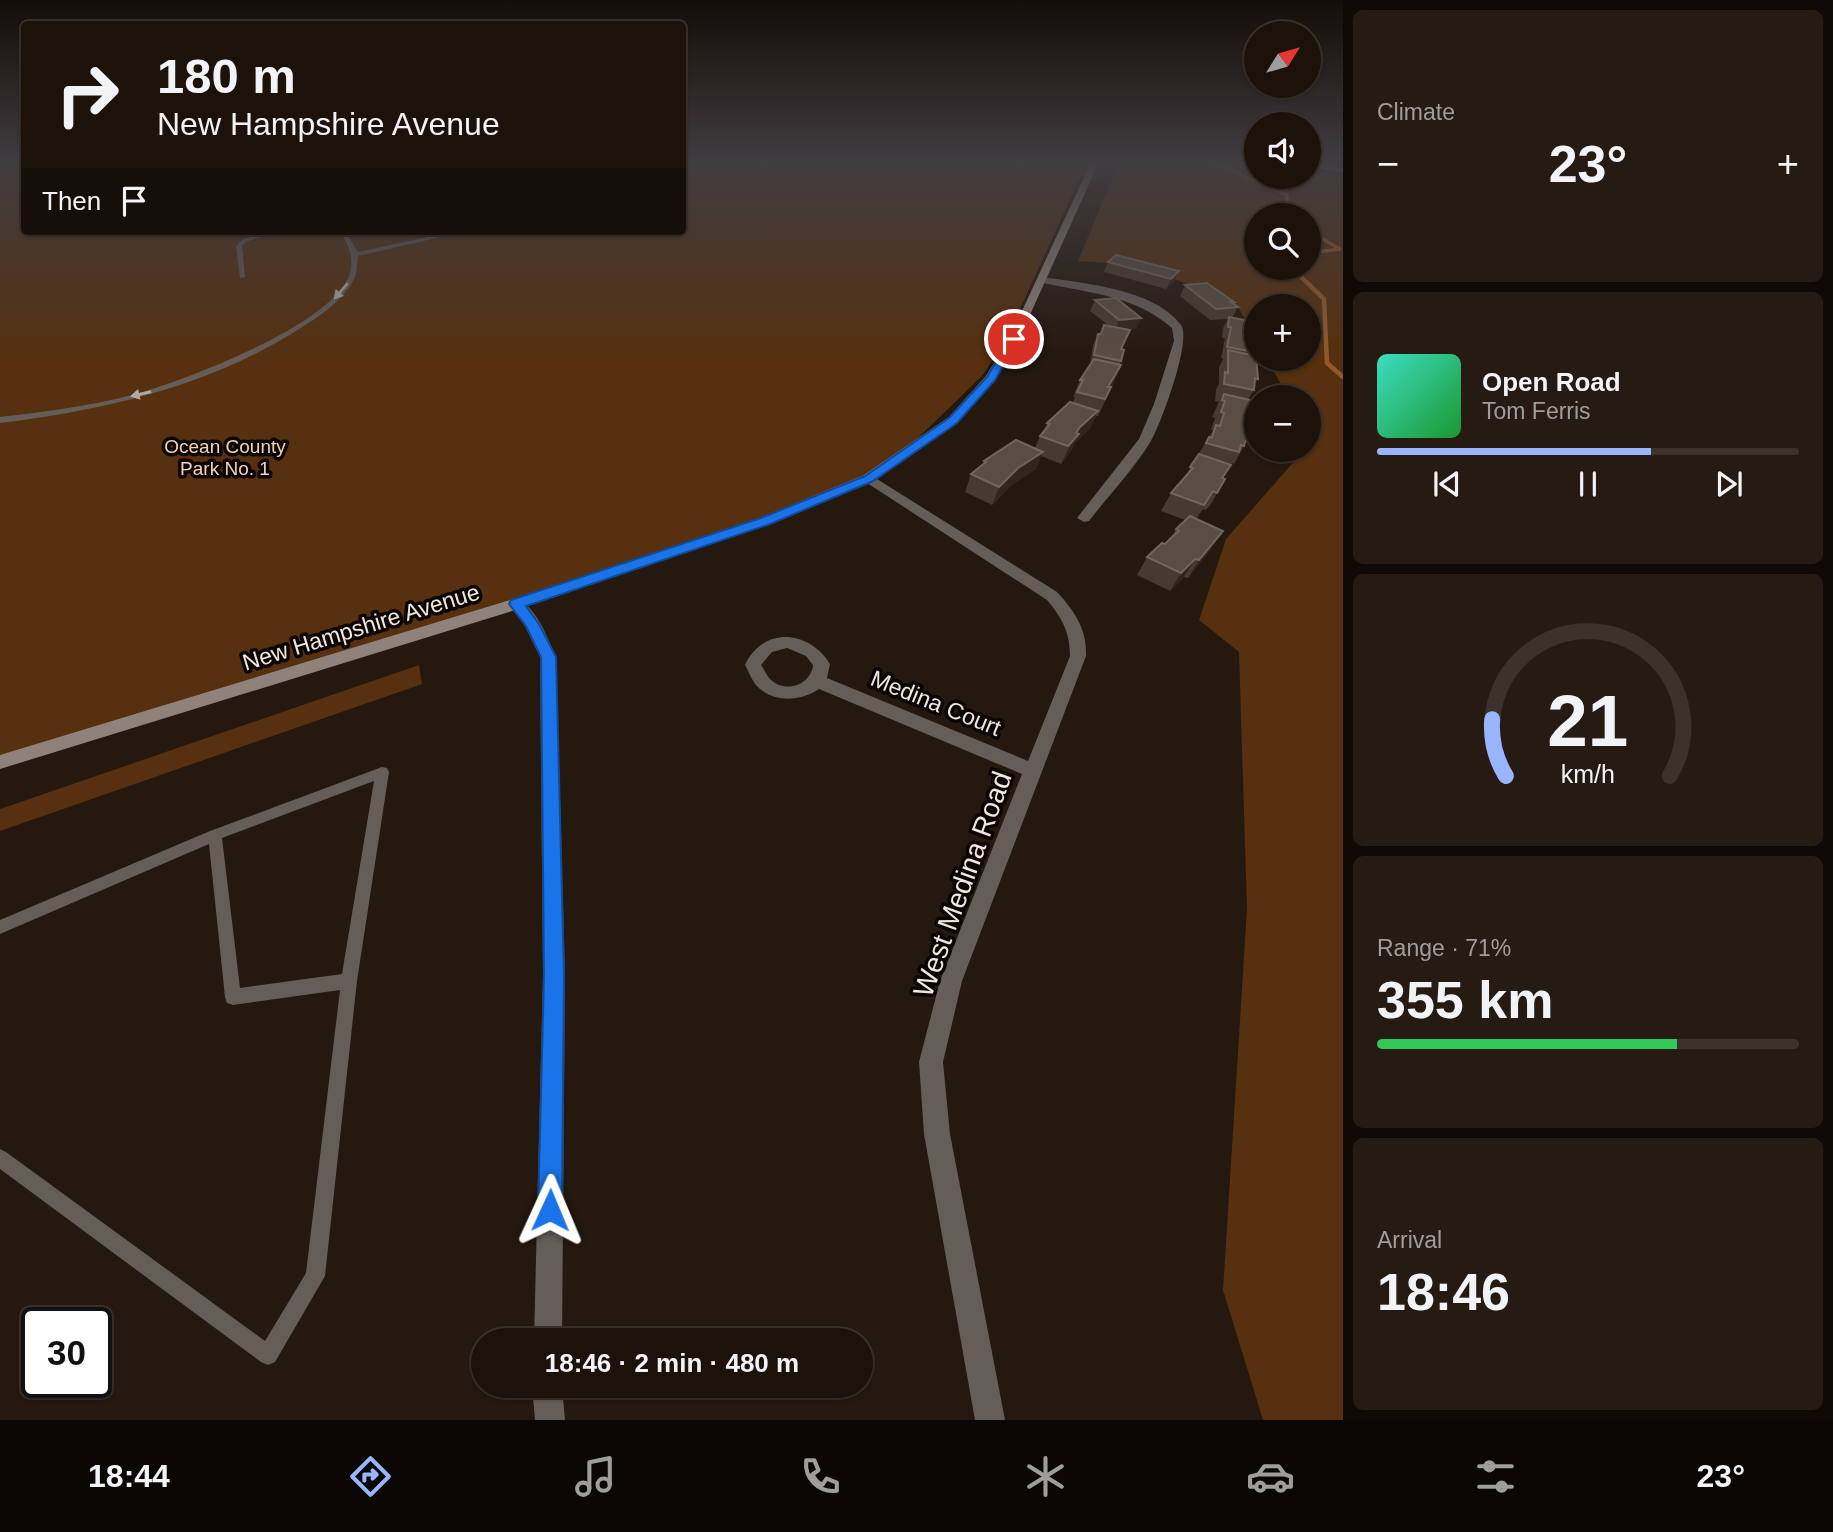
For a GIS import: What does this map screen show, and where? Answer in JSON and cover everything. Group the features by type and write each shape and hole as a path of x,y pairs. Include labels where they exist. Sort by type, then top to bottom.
{"main road":[{"name":"New Hampshire Avenue","path":"0,762 516,604 765,521 869,478 953,420 991,378 1014,339 1066,226"}],"street":[{"path":"1042,280 1125,296 1155,309 1177,327 1179,341 1160,404 1145,440 1084,517"},
{"name":"West Medina Road","path":"869,478 1052,596 1072,620 1079,638 1078,656 951,981 931,1062 937,1134 990,1420"},
{"path":"516,604 532,624 548,657 554,975 548,1328"},
{"name":"Medina Court","path":"819,682 1034,771"},
{"path":"548,1398 550,1420"}],"lane":[{"path":"242,277 239,246 244,241 261,235"},
{"path":"0,420 103,403 156,391 234,361 295,330 323,310 352,279 355,254 344,235"},
{"path":"355,254 445,235"},
{"path":"0,927 215,835 382,772 349,981 315,1276 268,1355 0,1158"},
{"path":"215,835 233,997 349,981"}],"green space":[{"name":"Ocean County Park No. 1","path":"0,226 21,226 21,235 686,235 686,226 1058,226 1007,337 983,375 892,463 765,521 0,762"},
{"path":"1092,226 1244,226 1244,280 1321,280 1321,226 1343,226 1343,1420 1263,1420 1223,1290 1247,909 1239,652 1199,620 1226,539 1293,462 1321,462 1321,385 1281,385 1274,371 1321,371 1321,294 1244,294 1244,318 1237,305 1141,265 1078,261"},
{"path":"419,665 422,684 0,831 0,809"}],"building":[{"path":"1116,255 1179,271 1171,279 1108,262"},
{"path":"1207,283 1238,307 1216,309 1185,285"},
{"path":"1116,298 1141,318 1119,320 1095,300"},
{"path":"1229,317 1244,320 1244,350 1227,347 1231,327 1228,327"},
{"path":"1104,325 1130,330 1121,349 1124,350 1121,361 1094,355 1098,334 1101,334"},
{"path":"1228,350 1244,353 1244,371 1257,371 1258,379 1255,378 1254,385 1244,385 1244,388 1224,384 1225,372 1228,373"},
{"path":"1094,359 1121,365 1108,387 1111,387 1105,399 1077,392 1083,380 1080,380"},
{"path":"1224,394 1244,399 1244,446 1241,445 1239,452 1206,443 1209,437 1212,438 1216,425 1220,426 1225,401 1222,400"},
{"path":"1070,402 1098,411 1080,427 1076,433 1079,434 1068,446 1040,436 1050,424 1047,423"},
{"path":"1016,440 1043,452 1018,468 999,487 971,474 986,462 984,461"},
{"path":"1199,454 1231,465 1222,478 1225,479 1217,493 1213,491 1204,505 1171,493 1193,468 1190,467"},
{"path":"1190,516 1223,531 1199,560 1195,559 1181,573 1147,557 1179,531 1176,529"}],"waterway":[{"path":"1321,238 1340,249 1321,251"},
{"path":"1304,280 1324,299 1327,363 1343,377"}],"route":[{"path":"550,1210 554,975 548,657 532,624 516,604 765,521 869,478 953,420 991,378 1014,339"}]}
